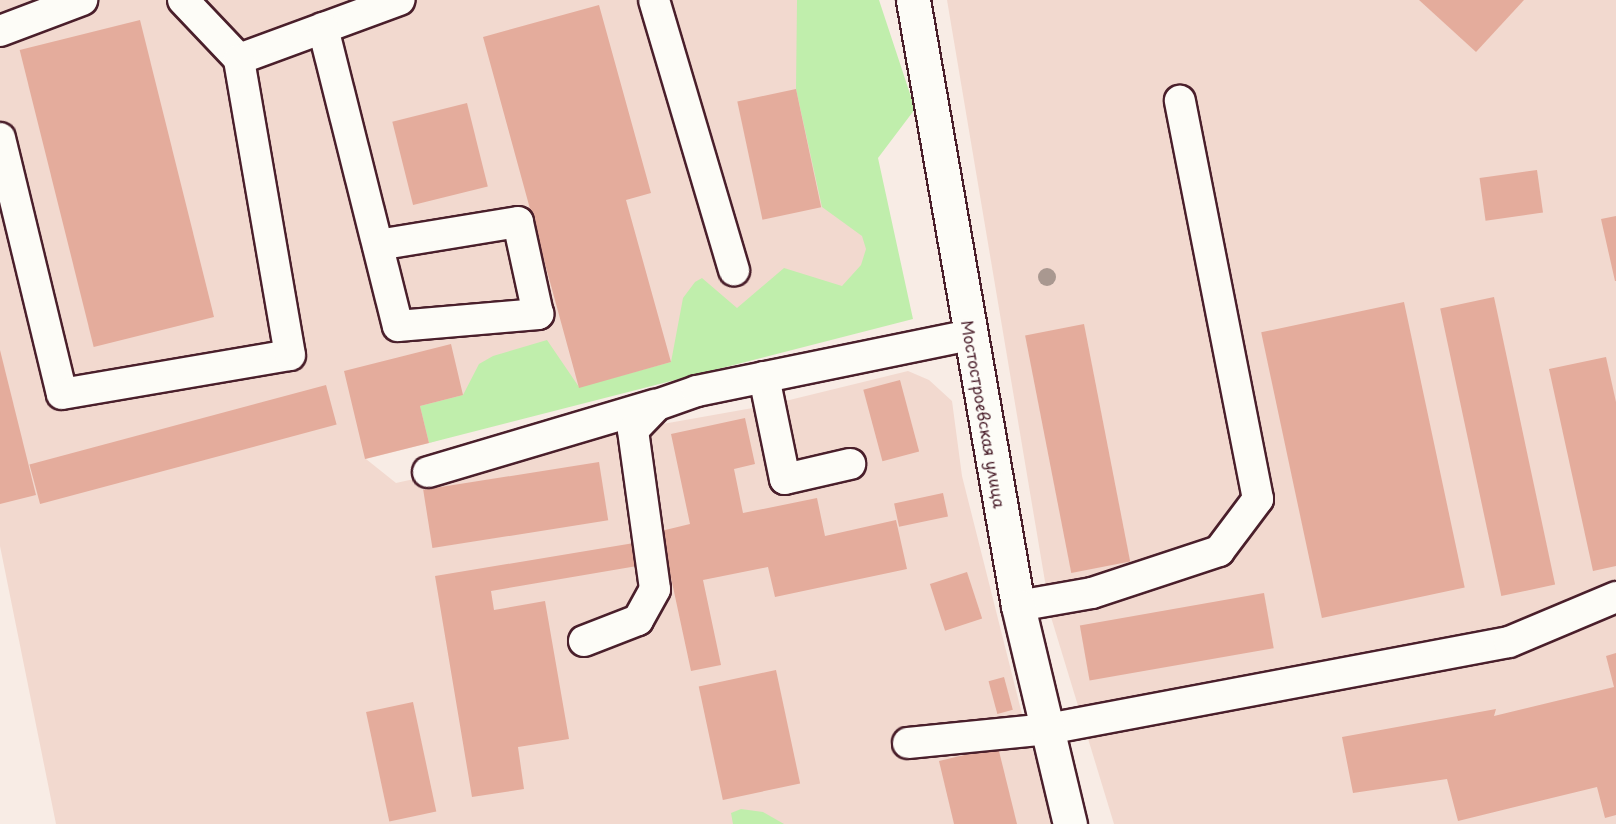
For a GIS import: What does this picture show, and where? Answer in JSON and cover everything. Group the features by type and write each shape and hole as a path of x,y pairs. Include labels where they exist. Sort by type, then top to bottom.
{"main road":[{"name":"Мостостроевская улица","path":"913,0 969,335 1018,606 1070,824"}],"lane":[{"path":"0,31 82,0"},
{"path":"0,138 62,394 290,355 239,59 183,0"},
{"path":"239,59 399,0"},
{"path":"654,0 734,270"},
{"path":"323,28 398,326 538,314 518,222 378,245"},
{"path":"1018,606 1092,593 1219,551 1258,499 1180,101"},
{"path":"428,472 657,405 697,391 969,335"},
{"path":"764,377 785,478 850,464"},
{"path":"584,641 638,620 655,589 633,430 657,405"},
{"path":"908,743 1048,729 1509,642 1616,597"}],"shaded area":[{"path":"0,0 823,0 890,304 429,443 366,459 396,483 657,425 769,405 908,371 929,380 952,401 962,476 1026,730 1057,824 56,824 0,546"},
{"path":"947,0 1616,0 1616,824 1114,824 1051,617"}],"green space":[{"path":"797,0 879,0 915,109 878,158 913,319 429,443 420,406 463,395 479,364 493,356 547,340 579,387 671,362 683,298 695,282 702,278 737,308 784,268 842,286 861,265 866,249 862,236 822,207 796,89"},
{"path":"741,809 763,812 784,824 733,824 731,813"}],"building":[{"path":"1419,0 1524,0 1476,52"},
{"path":"599,5 651,193 626,200 671,362 579,388 483,37"},
{"path":"140,20 214,317 94,347 20,50"},
{"path":"796,89 821,207 762,220 737,101"},
{"path":"467,103 488,186 413,205 392,122"},
{"path":"1537,170 1543,213 1486,221 1480,178"},
{"path":"1616,216 1616,281 1615,281 1601,219"},
{"path":"1494,297 1555,585 1501,596 1440,308"},
{"path":"1404,302 1465,588 1322,618 1261,332"},
{"path":"1084,324 1130,562 1071,573 1025,335"},
{"path":"451,344 463,395 420,406 429,443 365,459 344,371"},
{"path":"0,350 36,495 0,504"},
{"path":"1606,357 1616,402 1616,566 1593,571 1549,369"},
{"path":"900,380 919,451 882,461 863,390"},
{"path":"326,385 337,425 40,504 29,464"},
{"path":"745,418 755,464 734,469 743,513 817,498 825,536 896,520 907,569 775,597 768,567 703,580 721,665 691,671 661,531 690,524 671,434"},
{"path":"599,462 608,520 432,548 423,490"},
{"path":"943,493 948,516 899,527 894,503"},
{"path":"640,542 643,565 491,591 494,610 545,601 569,739 518,747 524,789 472,797 435,576"},
{"path":"967,572 982,619 945,631 930,584"},
{"path":"1264,593 1274,648 1090,681 1080,625"},
{"path":"1616,653 1616,815 1605,818 1597,787 1458,821 1447,779 1353,793 1342,737 1496,709 1494,716 1614,687 1606,656"},
{"path":"776,670 800,783 723,800 699,686"},
{"path":"1004,677 1013,710 997,714 989,681"},
{"path":"413,702 436,812 389,822 366,712"},
{"path":"998,747 1017,824 954,824 939,761"}]}
